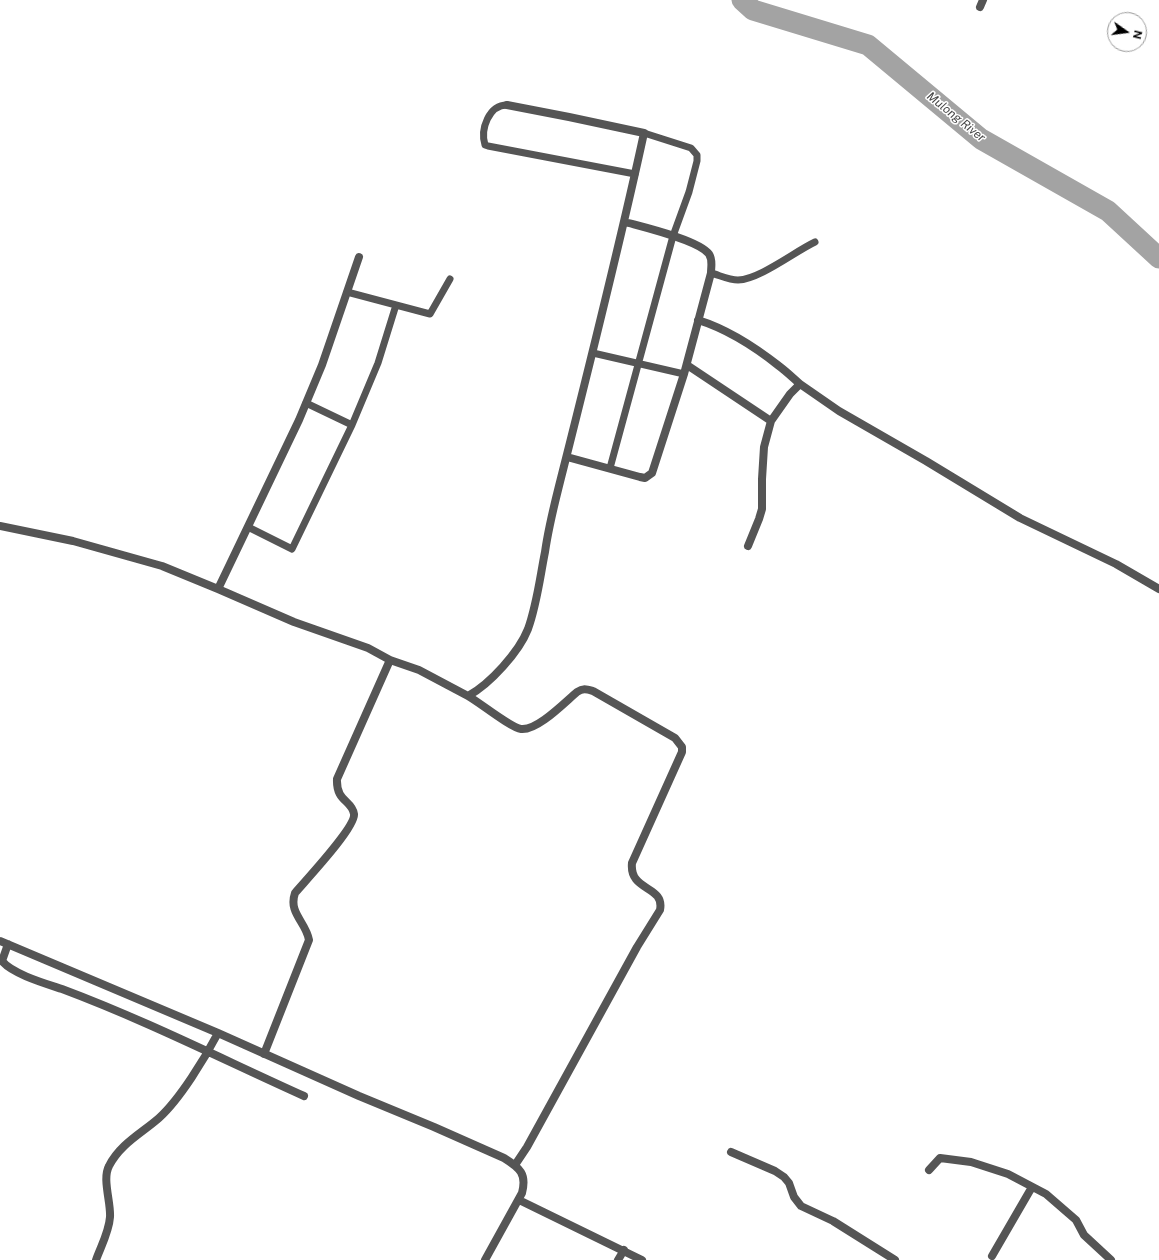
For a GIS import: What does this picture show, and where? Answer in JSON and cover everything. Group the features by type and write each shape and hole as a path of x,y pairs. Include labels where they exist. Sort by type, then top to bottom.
{"street":[{"path":"468,696 484,685 502,666 518,646 528,628 541,575 550,521 625,222 644,133 508,105"},
{"path":"567,457 610,468 640,478 645,478 652,473 687,364 711,273 711,260 708,253 691,243 673,236 625,222"},
{"path":"218,589 306,403 322,365 359,258"},
{"path":"698,320 726,331 751,346 781,367 800,384 839,411 926,461 1020,518 1116,564 1159,589"},
{"path":"687,364 771,420"},
{"path":"748,546 762,509 764,447 771,420 790,394 800,384"},
{"path":"0,526 73,542 162,566 294,622 368,648 390,660 419,670 468,696 512,725 521,729 527,729 536,725 577,692 582,689 587,689 675,738 682,747 682,752 634,859 632,868 636,881 659,898 661,906 660,910 637,947 527,1147 515,1165"},
{"path":"264,1054 309,940 308,935 294,908 293,899 295,893 346,832 354,819 353,810 343,800 338,791 338,779 390,660"},
{"path":"304,1096 209,1048 91,1000 16,972 2,961 4,945 434,1127 504,1158 515,1165 521,1170 524,1178 524,1186 519,1200 484,1260"},
{"path":"96,1260 108,1228 110,1218 106,1175 110,1164 128,1141 159,1118 174,1102 217,1035"},
{"path":"731,1152 775,1171 784,1177 789,1183 794,1197 801,1206 833,1221 895,1260"},
{"path":"929,1170 940,1158 971,1162 1008,1174 1046,1194 1076,1220 1084,1235 1111,1260"},
{"path":"992,1256 1032,1187"},
{"path":"519,1200 642,1260"},
{"path":"618,1260 624,1250"}],"lane":[{"path":"508,105 502,105 494,110 487,119 484,139 485,145 635,174"},
{"path":"610,468 673,236 697,161 697,156 691,148 644,133"},
{"path":"711,273 737,280 746,278 784,260 815,242"},
{"path":"347,292 430,314 450,279"},
{"path":"248,527 292,549 352,425 378,363 396,305"},
{"path":"593,353 684,374"},
{"path":"306,403 352,425"}],"waterway":[{"name":"Mulong River","path":"742,0 753,10 868,45 981,139 1108,211 1159,258"}]}
